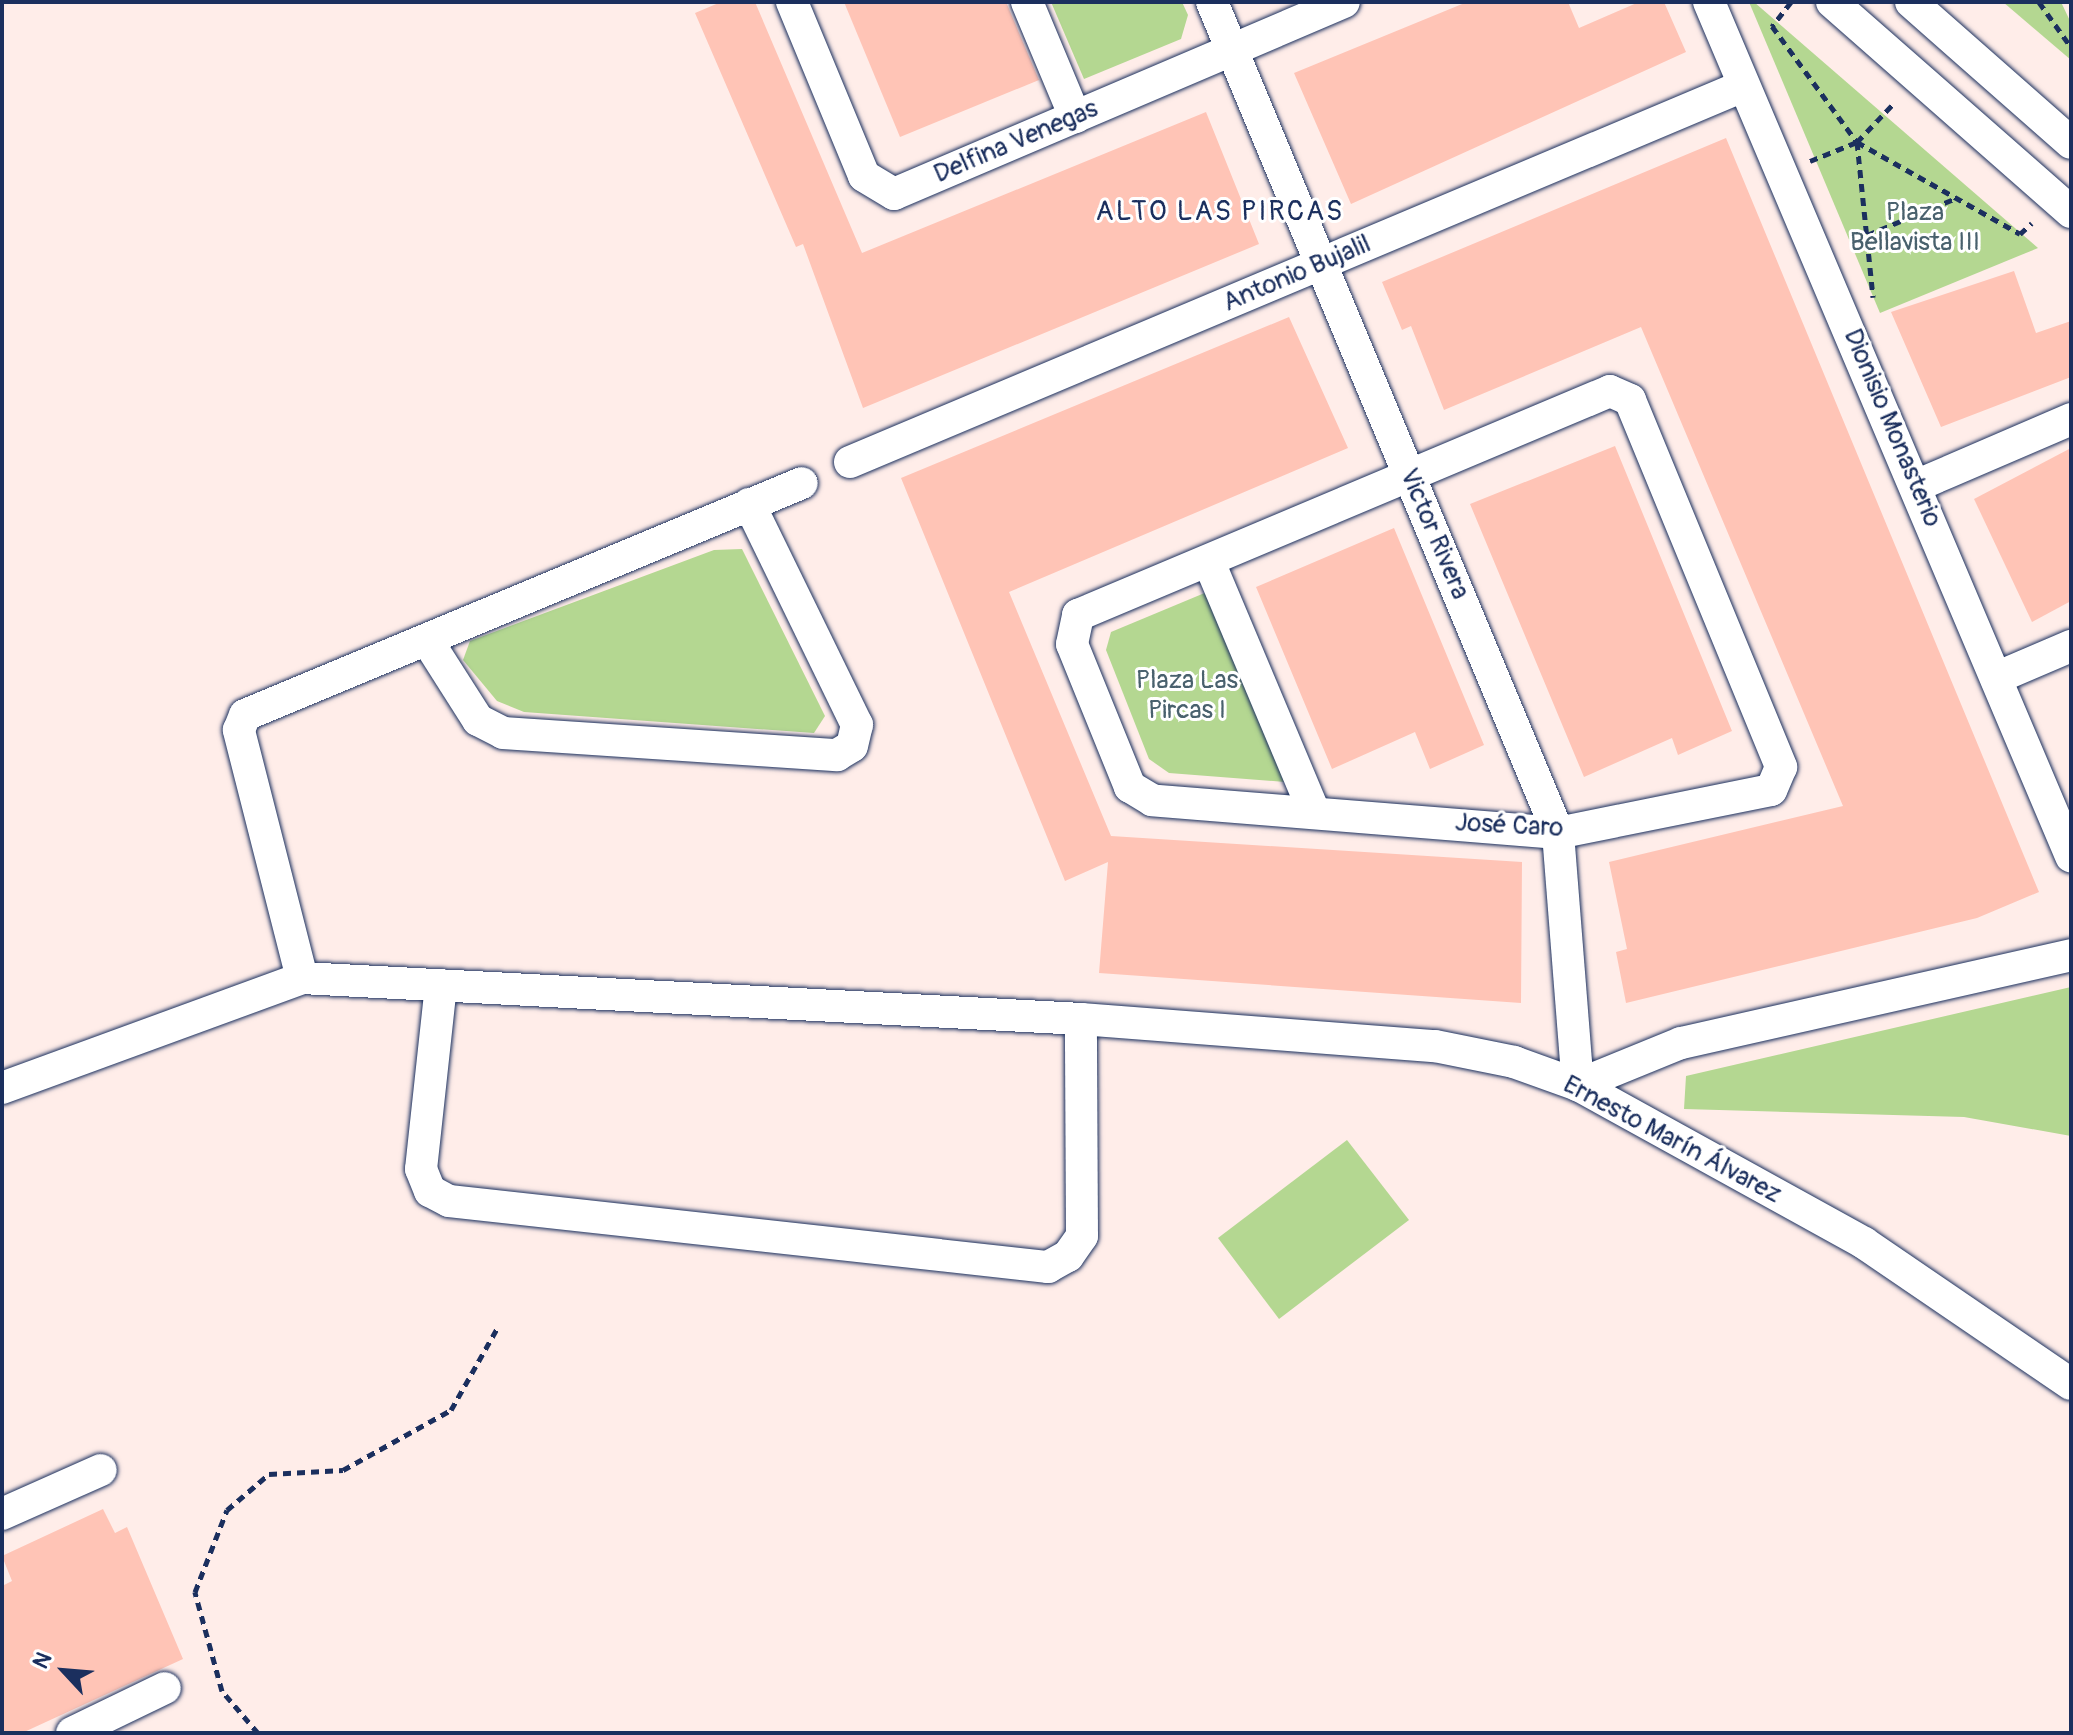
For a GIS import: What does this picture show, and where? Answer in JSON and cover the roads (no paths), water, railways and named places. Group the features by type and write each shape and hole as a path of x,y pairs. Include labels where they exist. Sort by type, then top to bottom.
{"street":[{"name":"Delfina Venegas","path":"792,2 864,176 894,194 1344,2"},
{"path":"1027,2 1075,117"},
{"name":"Victor Rivera","path":"1212,2 1558,833 1578,1085"},
{"name":"Dionisio Monasterio","path":"1709,2 1918,485 2071,856"},
{"path":"1832,2 2064,207"},
{"path":"1911,2 2071,143"},
{"name":"Antonio Bujalil","path":"850,462 1743,86"},
{"name":"José Caro","path":"1610,391 1630,400 1781,767 1771,790 1558,833 1152,800 1130,787 1072,644 1078,615 1209,562 1408,474 1610,391"},
{"path":"1918,485 2071,419"},
{"path":"2,1088 302,978 239,730 245,715 802,483"},
{"path":"427,640 478,720 503,733 837,755 852,746 857,725 749,504"},
{"path":"1209,562 1314,812"},
{"path":"1996,678 2071,646"},
{"path":"1578,1085 1681,1043 2071,955"},
{"name":"Ernesto Marín Álvarez","path":"302,978 1081,1019 1435,1046 1514,1062 1578,1085 1864,1243 2071,1384"},
{"path":"441,985 421,1169 430,1191 449,1201 1048,1267 1068,1256 1082,1236 1081,1019"},
{"path":"2,1514 101,1470"},
{"path":"72,1733 165,1688"}],"district":[{"name":"ALTO LAS PIRCAS","path":"1220,212"}],"park label":[{"name":"Plaza Bellavista III","path":"1915,228"},
{"name":"Plaza Las Pircas I","path":"1187,696"}]}
